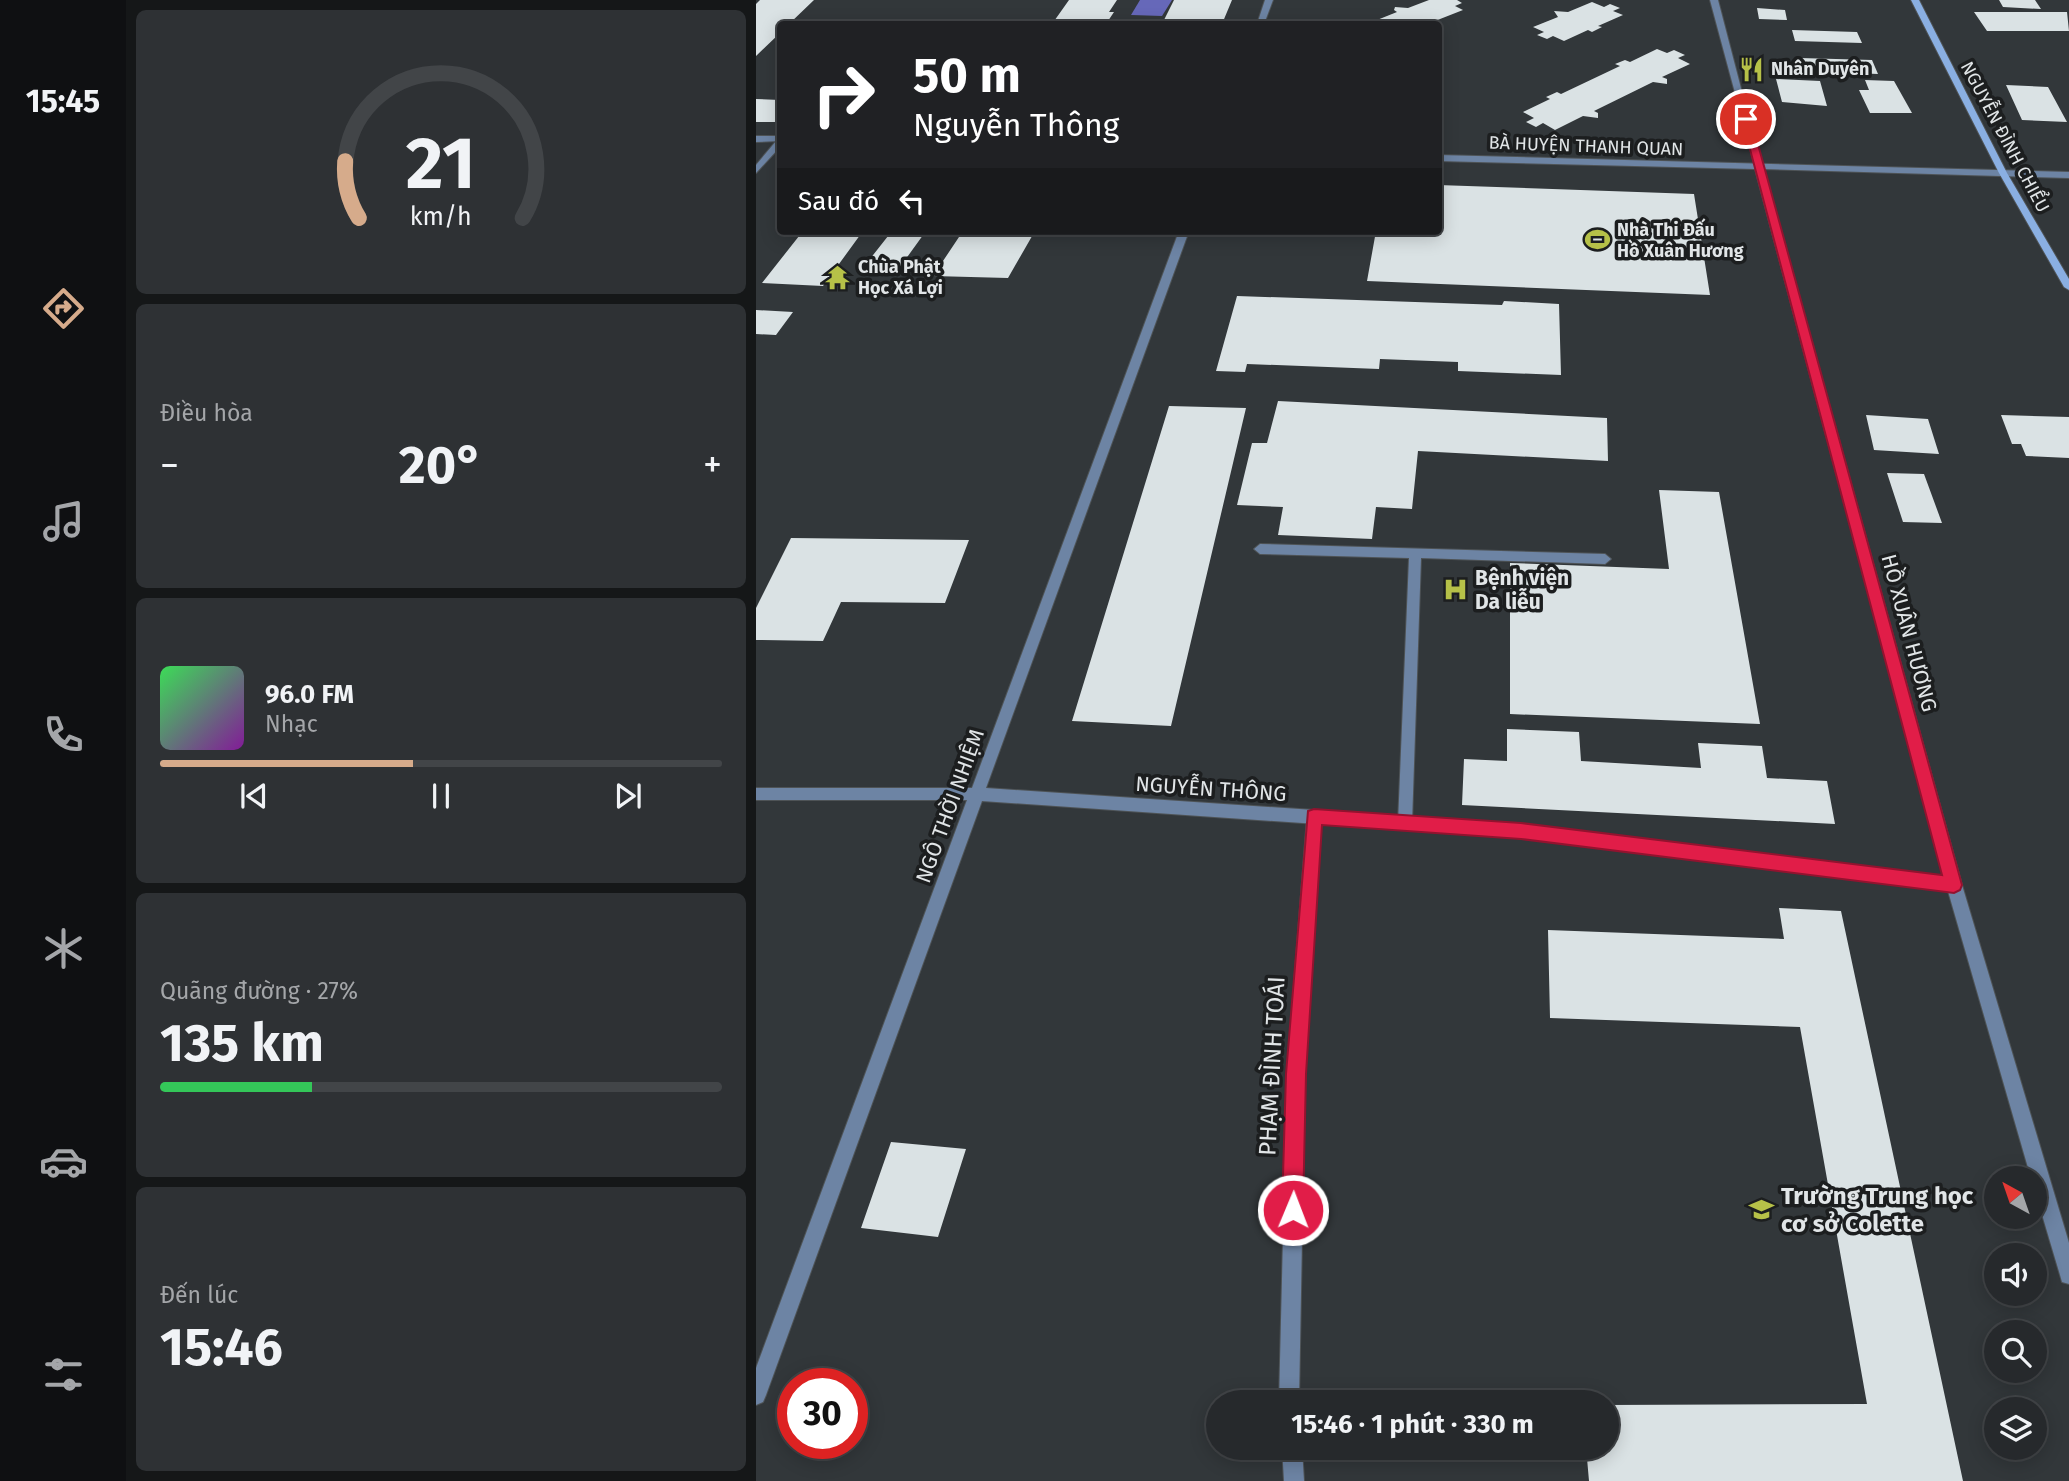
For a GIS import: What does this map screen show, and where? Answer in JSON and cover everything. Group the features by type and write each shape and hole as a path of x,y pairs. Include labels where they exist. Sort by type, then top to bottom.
{"main road":[{"name":"NGUYỄN ĐÌNH CHIỂU","path":"1915,0 2003,173 2069,287"}],"street":[{"path":"1261,21 1269,0"},
{"name":"HỒ XUÂN HƯƠNG","path":"1714,0 1954,885 2069,1275"},
{"path":"756,139 777,141"},
{"path":"756,170 777,145"},
{"name":"BÀ HUYỆN THANH QUAN","path":"1442,158 2069,175"},
{"name":"NGÔ THỜI NHIỆM","path":"756,1395 1183,235"},
{"path":"1260,549 1605,559"},
{"path":"1405,823 1415,554"},
{"name":"NGUYỄN THÔNG","path":"756,794 977,794 1521,831 1954,885"},
{"name":"PHẠM ÐÌNH TOÁI","path":"1289,1390 1296,1074 1314,817"},
{"path":"1293,1460 1294,1481"}],"shaded area":[{"path":"1140,0 1172,0 1162,16 1131,15"}],"building":[{"path":"760,0 814,0 792,21 777,21 777,36 756,56 756,4"},
{"path":"1069,0 1117,0 1109,12 1114,12 1108,21 1054,21"},
{"path":"1174,0 1232,0 1223,21 1164,21"},
{"path":"1429,0 1457,0 1462,3 1455,6 1463,10 1435,21 1374,21 1397,12 1395,7 1408,8"},
{"path":"1999,0 2035,0 2041,9 2003,7"},
{"path":"1592,2 1604,7 1610,4 1620,8 1613,11 1623,15 1598,26 1602,27 1592,32 1588,30 1564,41 1553,36 1547,39 1537,35 1544,32 1533,27 1558,17 1554,11 1568,12"},
{"path":"1757,8 1785,10 1787,20 1759,19"},
{"path":"1974,12 2067,12 2069,31 1987,31"},
{"path":"1792,30 1857,32 1862,43 1795,41"},
{"path":"1657,49 1667,53 1674,50 1685,55 1678,58 1690,64 1662,77 1667,79 1667,84 1653,82 1594,111 1598,113 1598,118 1583,116 1555,130 1543,123 1536,127 1526,122 1534,118 1523,112 1550,99 1546,97 1557,92 1561,94 1620,66 1615,64 1625,60 1630,62"},
{"path":"1800,58 1872,60 1878,74 1803,71"},
{"path":"1776,79 1820,81 1827,106 1782,102"},
{"path":"1865,80 1894,81 1912,113 1870,113 1859,90 1869,90"},
{"path":"2006,85 2048,87 2067,122 2022,120"},
{"path":"756,99 777,100 777,122 756,122"},
{"path":"1442,185 1694,194 1710,295 1367,281 1375,235 1442,235"},
{"path":"800,235 860,235 823,286 762,283"},
{"path":"889,235 923,235 900,267 866,264"},
{"path":"960,235 1033,235 1008,278 933,276"},
{"path":"1237,296 1502,305 1504,301 1559,304 1561,375 1458,371 1458,362 1380,359 1379,369 1247,364 1245,372 1216,371"},
{"path":"756,310 793,312 776,335 756,334"},
{"path":"1278,401 1607,418 1608,461 1418,451 1412,509 1376,507 1372,539 1278,535 1283,507 1237,505 1252,443 1267,443"},
{"path":"1169,406 1246,408 1171,726 1072,721"},
{"path":"1866,415 1928,419 1939,454 1874,450"},
{"path":"2001,415 2069,417 2069,458 2026,456 2021,444 2012,444"},
{"path":"1887,473 1924,474 1942,523 1903,522"},
{"path":"1659,490 1719,492 1760,724 1510,714 1510,563 1669,569"},
{"path":"791,538 969,540 945,603 841,602 823,641 756,640 756,608"},
{"path":"1507,729 1579,732 1581,761 1701,768 1698,743 1762,746 1767,778 1827,781 1835,824 1462,805 1464,759 1507,761"},
{"path":"1779,908 1841,911 1963,1481 1589,1481 1587,1460 1619,1460 1619,1405 1867,1404 1800,1027 1550,1018 1548,930 1784,939"},
{"path":"891,1142 966,1149 938,1237 861,1228"}],"place":[{"name":"Nhân Duyên","path":"1751,69"},
{"name":"Nhà Thi Đấu Hồ Xuân Hương","path":"1597,240"},
{"name":"Chùa Phật Học Xá Lợi","path":"838,277"},
{"name":"Bệnh viện Da liễu","path":"1455,590"},
{"name":"Trường Trung học cơ sở Colette","path":"1761,1210"}],"route":[{"path":"1293,1210 1296,1074 1314,817 1521,831 1954,885 1746,119"}]}
